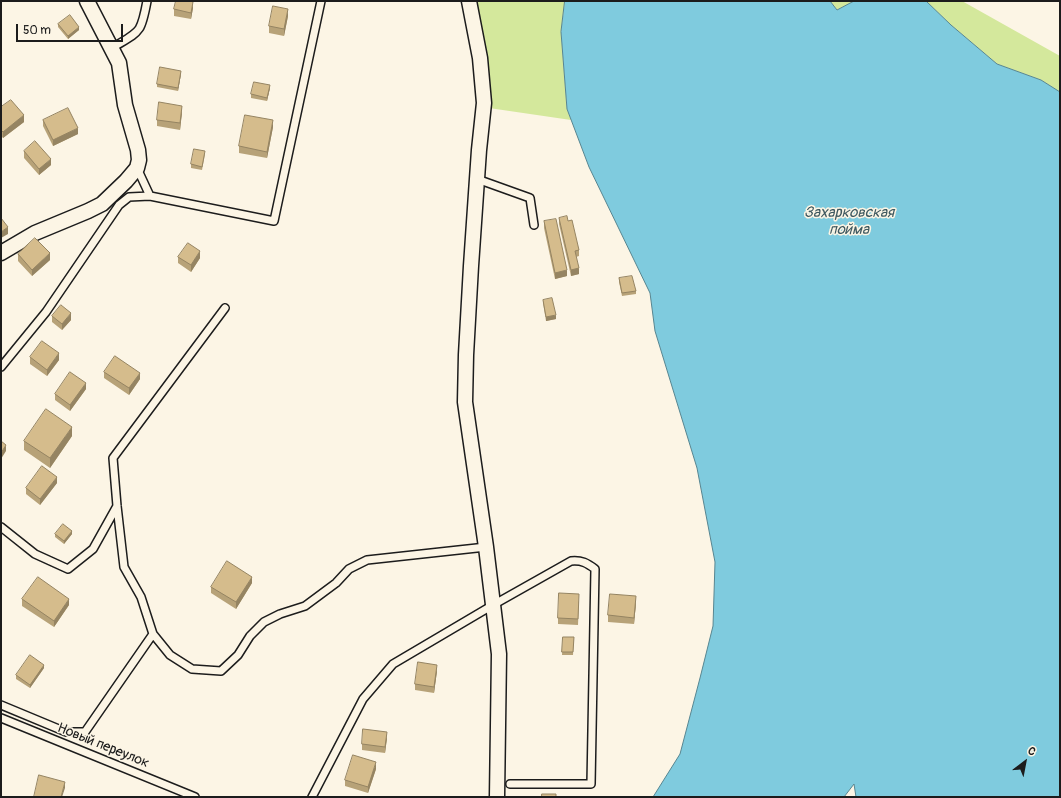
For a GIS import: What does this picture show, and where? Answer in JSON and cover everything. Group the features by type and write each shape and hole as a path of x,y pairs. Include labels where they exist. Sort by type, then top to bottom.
{"street":[{"path":"1,253 34,233 102,204 137,168 139,160 138,150 125,104 119,63 87,1"},
{"path":"469,1 480,58 484,103 477,179 466,355 465,402 500,654 497,797"}],"lane":[{"path":"112,48 137,33 142,24 147,1"},
{"path":"1,367 46,312 119,205 129,197 150,196 274,221 321,1"},
{"path":"137,168 150,196"},
{"path":"477,179 530,198 534,225"},
{"path":"225,308 113,458 124,567 141,596 153,634 170,655 192,669 221,671 238,655 250,636 264,622 280,614 305,606 336,583 349,569 366,560 486,547"},
{"path":"1,526 35,554 68,568 92,549 117,506"},
{"path":"312,797 364,699 393,664 571,561 580,560 595,570 592,784 510,784"},
{"path":"1,705 66,732 85,732 153,634"},
{"name":"Новый переулок","path":"1,718 194,797"}],"green space":[{"path":"475,1 565,1 561,32 567,109 571,120 489,108 485,44"},
{"path":"830,1 854,1 837,10"},
{"path":"926,1 962,1 1060,56 1060,92 1041,80 997,64 951,25"}],"water":[{"name":"Захарковская пойма","path":"565,1 830,1 837,10 854,1 926,1 951,25 997,64 1041,80 1060,92 1060,797 856,797 854,784 844,797 653,797 680,754 713,626 715,562 697,468 655,331 650,293 589,167 567,109 561,32"}],"building":[{"path":"176,1 193,2 191,13 174,9"},
{"path":"273,6 288,9 284,29 269,26"},
{"path":"70,15 79,27 68,36 58,24"},
{"path":"160,67 181,71 178,88 157,84"},
{"path":"254,82 270,85 267,98 251,94"},
{"path":"11,100 24,115 3,132 1,130 1,107"},
{"path":"159,102 182,106 180,123 157,120"},
{"path":"68,108 78,128 53,140 43,120"},
{"path":"245,115 273,120 267,152 239,146"},
{"path":"35,141 51,159 39,169 24,151"},
{"path":"194,149 205,151 202,167 191,164"},
{"path":"567,216 568,221 572,220 579,250 575,251 579,268 571,270 559,218"},
{"path":"1,218 8,227 1,232"},
{"path":"556,219 567,270 555,273 544,221"},
{"path":"35,238 50,253 32,270 18,254"},
{"path":"188,243 200,251 191,265 178,257"},
{"path":"632,276 636,291 622,293 619,278"},
{"path":"552,298 556,315 546,317 543,300"},
{"path":"61,305 71,313 62,324 52,316"},
{"path":"42,341 59,353 47,370 30,357"},
{"path":"115,356 140,373 129,388 104,372"},
{"path":"70,372 86,383 70,405 55,394"},
{"path":"46,409 72,427 50,458 24,441"},
{"path":"1,441 6,445 1,453"},
{"path":"42,466 57,477 40,499 26,488"},
{"path":"63,524 72,531 64,541 55,534"},
{"path":"227,561 252,577 236,602 211,587"},
{"path":"38,577 69,599 54,621 22,599"},
{"path":"559,593 579,594 578,619 558,618"},
{"path":"610,594 636,596 634,618 608,615"},
{"path":"563,637 574,637 573,652 562,652"},
{"path":"30,655 44,665 30,685 16,675"},
{"path":"418,662 437,665 434,687 415,684"},
{"path":"363,729 387,732 385,747 362,744"},
{"path":"353,755 376,762 368,787 345,780"},
{"path":"39,775 65,782 61,797 34,797"},
{"path":"542,794 556,794 556,797 542,797"}]}
